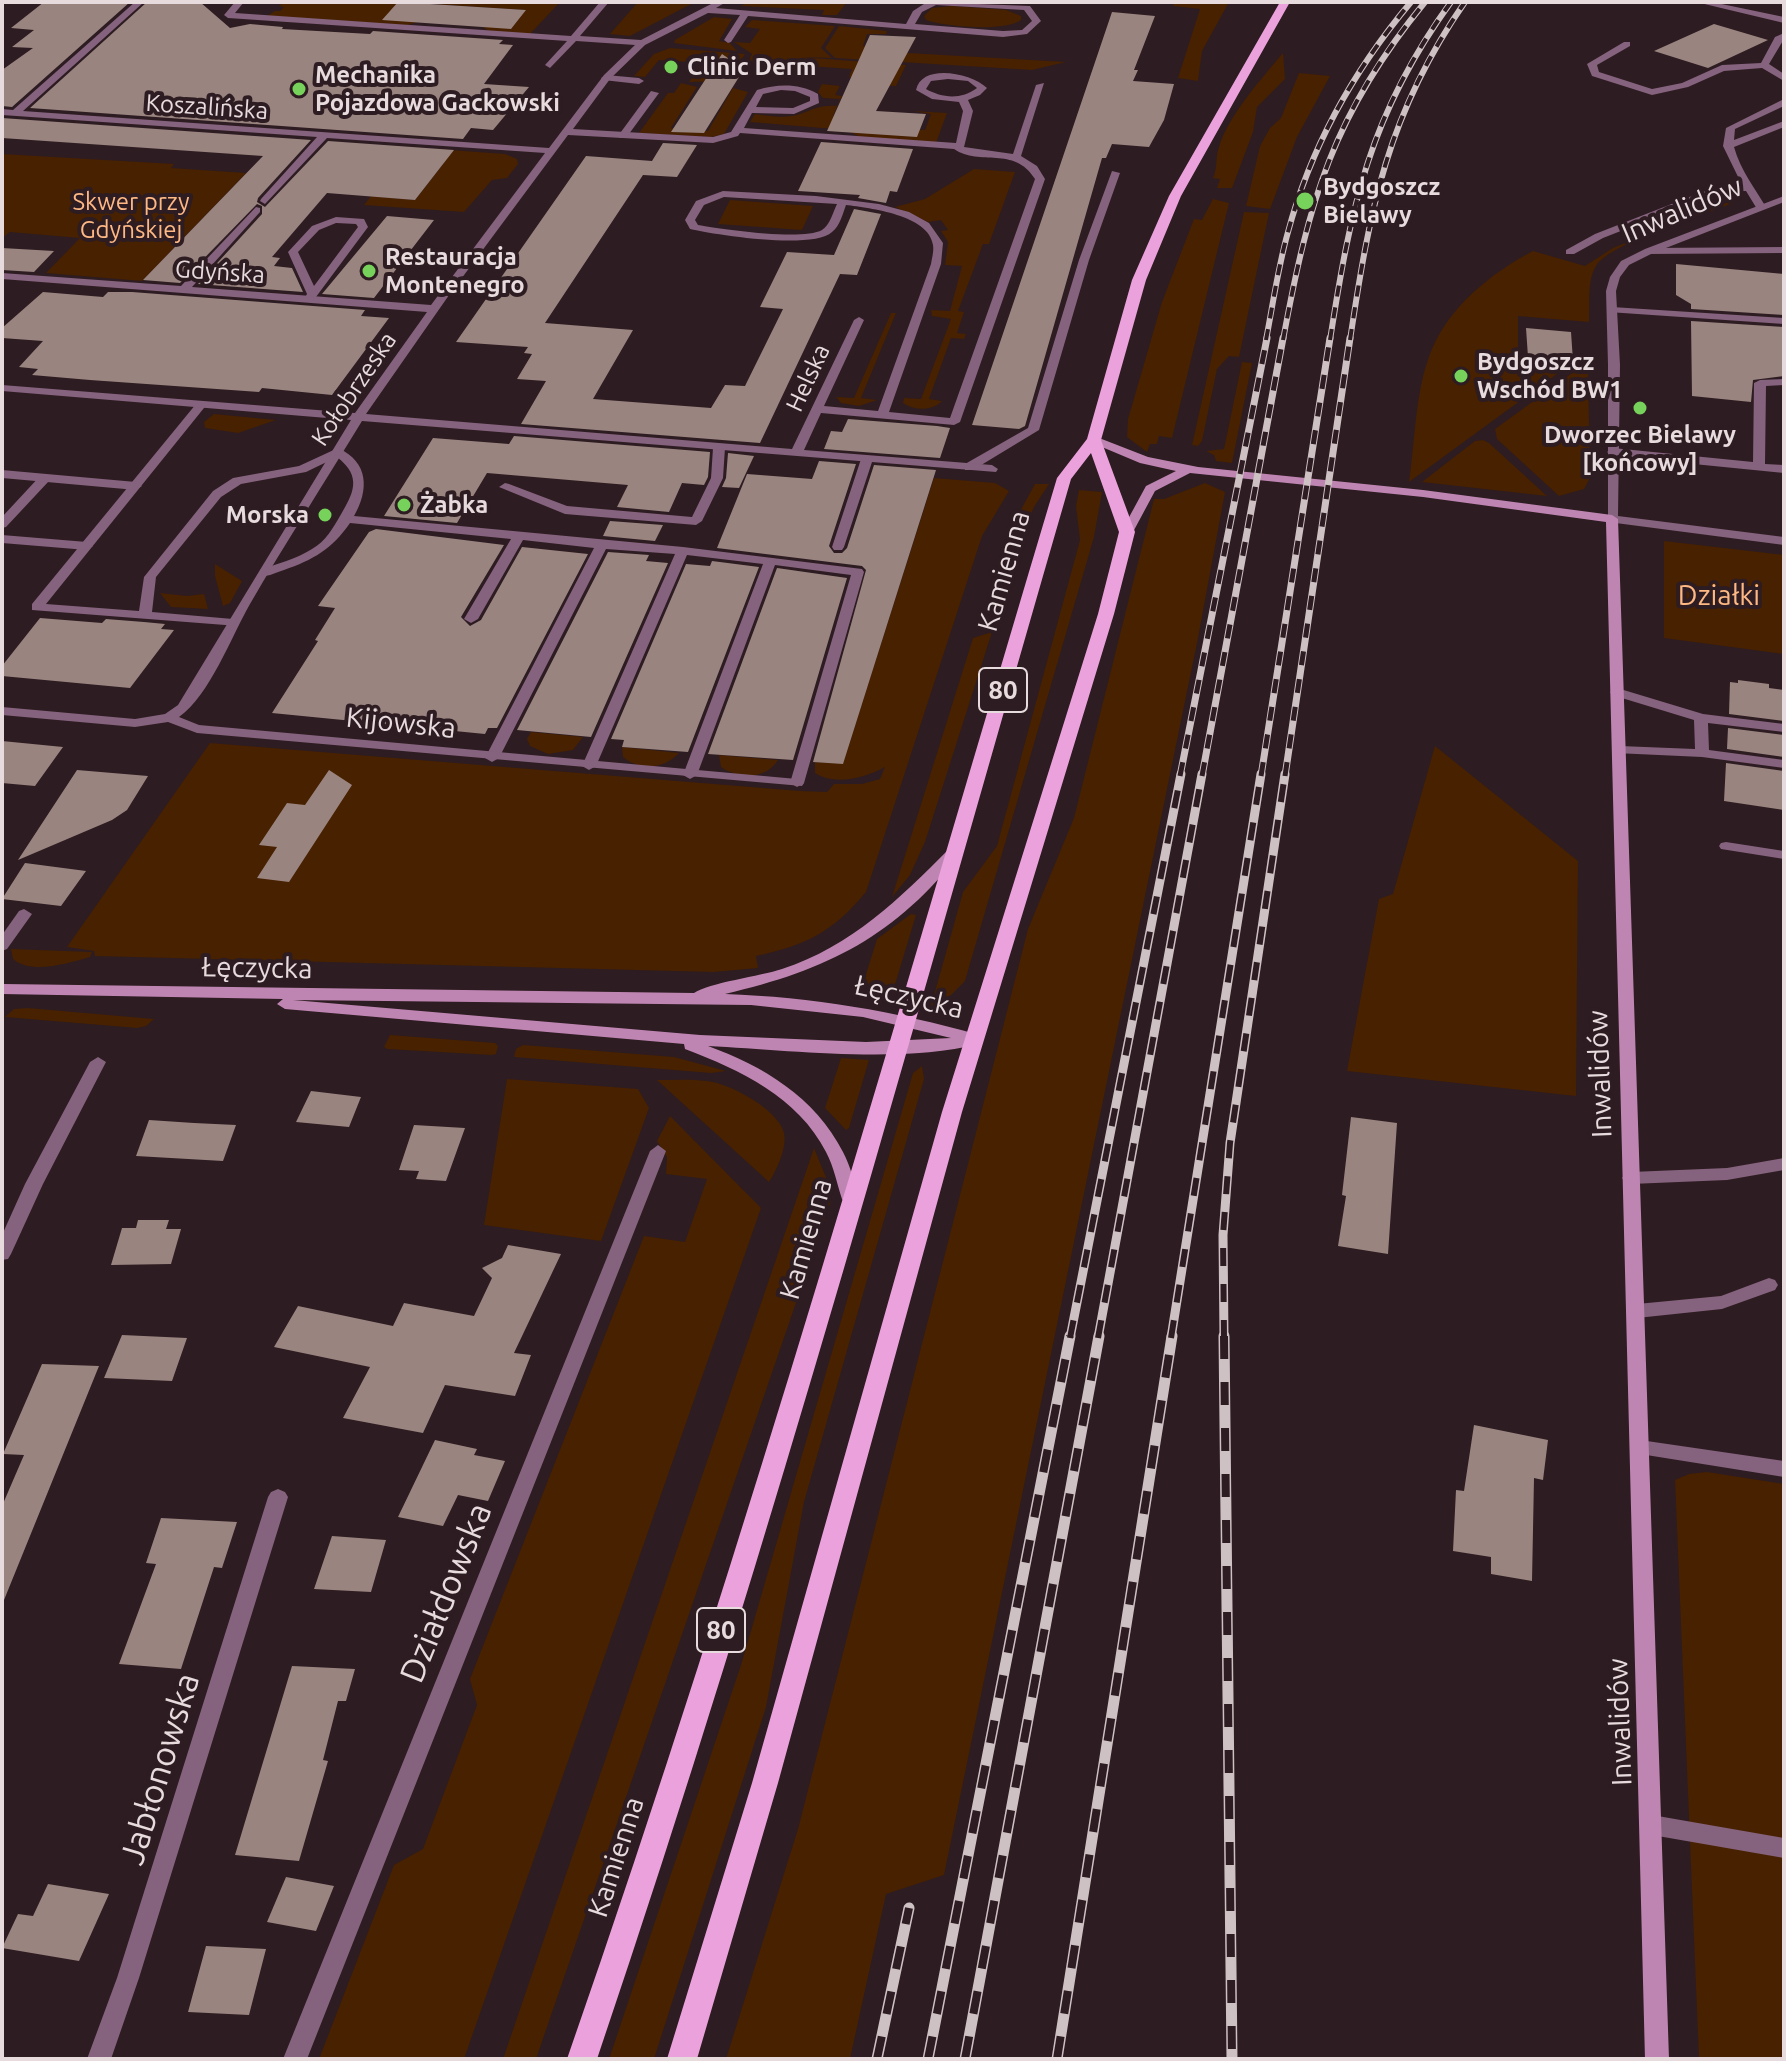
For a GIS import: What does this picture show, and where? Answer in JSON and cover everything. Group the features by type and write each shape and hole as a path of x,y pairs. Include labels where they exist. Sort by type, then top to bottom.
{"main road":[{"name":"Kamienna","path":"582,2059 643,1882 851,1199 1064,478 1094,440 1139,280 1175,196 1285,2"},
{"path":"682,2059 765,1783 973,1039 1106,614 1127,532 1094,440"}],"street":[{"path":"15,113 140,2"},
{"path":"240,2 228,15 642,43"},
{"path":"550,65 605,2"},
{"name":"Kołobrzeska","path":"169,718 183,708 198,687 233,623 358,418 606,78 642,43 722,2"},
{"path":"706,10 1003,34 1024,32 1037,21 1027,8 936,2 924,5 913,14 910,25"},
{"path":"1700,2 1724,4 1784,20"},
{"path":"728,40 745,14"},
{"path":"1764,65 1778,39 1784,36"},
{"path":"1627,44 1592,64 1595,74 1652,92 1685,85 1722,68 1764,65 1784,78"},
{"path":"944,76 962,77 979,83 982,88 979,93 962,98 928,95 920,87 928,79 944,76"},
{"path":"606,78 639,81"},
{"path":"1017,155 1041,85"},
{"path":"567,132 713,140 735,134 737,130 749,110 760,92 798,89 815,96 814,103 803,109 749,110"},
{"path":"623,136 654,93"},
{"path":"958,146 968,111 962,98"},
{"path":"1761,207 1734,162 1728,146 1731,128 1784,102"},
{"name":"Koszalińska","path":"2,112 553,151"},
{"path":"1728,146 1784,124"},
{"path":"737,130 958,146 963,151 1017,155 1040,179 954,422 819,409"},
{"path":"265,201 324,135"},
{"path":"969,467 1033,430 1084,260 1115,173"},
{"path":"1570,252 1599,236 1719,189 1751,188"},
{"path":"842,203 830,230 822,235 799,237 709,230 694,227 690,220 700,203 723,194 842,203 889,208 929,227 938,242 930,286 882,415"},
{"name":"Inwalidów","path":"1657,2059 1612,519 1611,291 1615,277 1625,263 1784,199"},
{"path":"185,289 256,210"},
{"path":"328,219 360,221 363,227 311,296 293,252 313,229 328,219"},
{"path":"1649,251 1784,250"},
{"name":"Gdyńska","path":"2,276 311,296 435,309"},
{"path":"1612,310 1784,321"},
{"name":"Helska","path":"796,454 859,320"},
{"path":"1759,466 1760,383 1784,382"},
{"path":"2,388 992,469"},
{"path":"200,406 37,607 233,623"},
{"path":"1094,440 1132,458 1191,469 1416,493 1784,541"},
{"path":"505,487 565,510 696,521 717,478 719,448"},
{"path":"145,615 150,577 217,494 237,481 302,469 338,452 355,467 360,479 360,490 344,519 325,546 302,559 264,573"},
{"path":"1613,452 1784,469"},
{"path":"838,547 867,459"},
{"path":"1127,532 1150,489 1191,469"},
{"path":"2,474 136,486"},
{"path":"2,524 45,478"},
{"path":"344,519 770,561 690,775"},
{"path":"471,619 519,536"},
{"path":"2,539 87,546"},
{"path":"492,758 602,545"},
{"path":"589,766 683,551"},
{"name":"Kijowska","path":"2,711 135,723 169,718 197,729 492,758 797,783 858,572 770,561"},
{"path":"1617,692 1701,718 1784,728"},
{"path":"1701,718 1702,753"},
{"path":"1620,750 1702,753 1784,764"},
{"path":"1726,846 1784,855"},
{"path":"680,998 758,982 831,954 870,932 955,851"},
{"path":"2,946 24,914"},
{"name":"Łęczycka","path":"2,989 680,998 845,1007 905,1018 973,1039"},
{"name":"Łęczycka","path":"164,993 674,1039 896,1048 937,1046 973,1039"},
{"path":"674,1039 753,1070 799,1101 833,1148 851,1199"},
{"path":"2,1254 98,1062"},
{"name":"Działdowska","path":"295,2059 658,1151"},
{"path":"1631,1178 1704,1178 1749,1173 1784,1164"},
{"path":"1637,1311 1722,1302 1769,1285"},
{"path":"1640,1447 1784,1469"},
{"name":"Jabłonowska","path":"99,2059 133,1963 278,1497"},
{"path":"1652,1825 1784,1848"}],"green space":[{"path":"284,2 401,2 424,20 408,25 267,16 280,11 284,7 279,6"},
{"path":"401,2 560,2 530,34 489,32 481,25 515,24 525,10"},
{"path":"638,2 695,2 630,36 610,34"},
{"path":"748,2 847,2 837,15 822,15 824,10 741,6"},
{"path":"1175,2 1229,2 1202,51 1198,81 1178,78 1200,9 1173,6"},
{"path":"952,6 1006,10 1021,16 1021,20 1003,26 975,27 935,23 924,16 932,8"},
{"path":"714,17 732,19 719,41 730,43 737,51 674,43 675,40"},
{"path":"752,20 835,26 821,48 832,58 800,57 906,65 896,86 881,85 883,79 849,77 852,69 748,62 752,54 734,42 750,43 760,29 745,27"},
{"path":"839,26 887,31 886,34 867,34 863,46 874,47 873,51 1066,62 1032,70 835,58 825,48"},
{"path":"670,48 745,54 729,81 689,82 702,63 659,60 645,77 634,76 654,54"},
{"path":"1283,53 1285,79 1257,107 1253,132 1232,188 1217,188 1220,179 1213,178 1223,135 1246,98"},
{"path":"1299,73 1330,76 1297,137 1270,209 1246,206 1260,146 1270,128 1281,118"},
{"path":"681,83 697,87 671,128 708,131 733,88 748,92 724,134 711,137 639,133 668,93 674,93"},
{"path":"822,84 840,86 835,95 842,96 833,116 873,120 871,126 925,130 931,114 913,111 947,113 936,143 860,137 846,130 750,122 755,114 789,116 837,106 840,99 823,98 818,92"},
{"path":"436,149 505,154 517,159 518,164 507,178 492,180 464,212 364,205 371,196 415,200 444,163"},
{"name":"Skwer przy Gdyńskiej","path":"2,154 174,164 171,168 246,173 142,281 46,273 80,238 10,232 2,238"},
{"path":"974,169 1015,172 989,244 983,244 958,311 964,312 957,333 966,334 964,339 951,338 929,399 942,401 929,408 912,407 903,403 904,398 921,399 951,319 932,316 931,310 950,311 962,266 945,265 948,242 941,231 948,230 941,220 928,222 895,207 925,199"},
{"path":"1726,191 1736,193 1733,203 1638,239 1605,257 1596,266 1591,278 1589,322 1518,316 1518,364 1565,368 1409,482 1418,401 1430,354 1447,322 1486,281 1533,251 1585,266 1613,248 1731,201"},
{"path":"1213,199 1229,203 1172,438 1159,436 1157,444 1150,444 1147,452 1127,437 1128,419 1162,302 1194,219 1202,220"},
{"path":"730,200 813,206 802,230 718,224"},
{"path":"1244,212 1269,213 1239,357 1229,356 1217,369 1202,441 1198,446 1192,445"},
{"path":"891,313 896,313 861,398 877,400 859,406 841,403 836,397 854,398"},
{"path":"1242,362 1252,363 1232,463 1216,461 1214,455 1206,451 1224,449"},
{"path":"1579,368 1588,369 1590,478 1584,489 1559,496 1497,439 1495,429"},
{"path":"214,414 276,420 238,433 205,428 204,422"},
{"path":"1483,440 1547,496 1422,482 1475,441"},
{"path":"934,478 995,483 1009,491 982,536 866,892 842,918 817,935 790,947 756,956 758,968 714,972 95,956 94,951 67,947 210,743 800,791 827,792 834,784 862,784 880,779 885,767 841,780 815,773 815,762 843,763"},
{"path":"1205,483 1225,492 1198,638 944,1875 886,1894 850,2059 726,2059 798,1829 1028,929 1074,818 1154,499 1164,499"},
{"path":"1035,484 1049,484 1034,507 1018,543 1007,535"},
{"path":"1079,490 1102,492 1094,537 965,981 951,995 931,1006 963,892 997,846 1080,540 1076,506"},
{"name":"Działki","path":"1664,541 1784,555 1784,654 1664,638"},
{"path":"215,564 242,581 230,603 223,606 215,576"},
{"path":"160,593 204,594 208,609 171,607"},
{"path":"992,632 925,842 910,875 892,897 973,638"},
{"path":"531,732 583,737 573,750 548,754 530,746 527,739"},
{"path":"1435,746 1578,861 1576,1096 1347,1071 1379,899 1393,894"},
{"path":"622,747 679,753 659,765 644,766 623,757"},
{"path":"719,755 778,760 773,767 751,776 735,774 721,767"},
{"path":"911,914 916,915 894,988 862,987 877,939"},
{"path":"11,949 92,952 90,957 40,967 21,964 13,959"},
{"path":"14,1009 154,1019 146,1026 137,1028 5,1017"},
{"path":"390,1035 495,1043 498,1046 496,1054 492,1055 387,1049 384,1047"},
{"path":"523,1045 674,1057 726,1071 711,1073 514,1057 516,1049"},
{"path":"841,1058 869,1060 846,1130 825,1108"},
{"path":"922,1066 924,1079 804,1502 766,1707 654,2059 609,2059 741,1665 913,1073"},
{"path":"507,1079 638,1089 649,1108 601,1241 484,1225"},
{"path":"657,1080 716,1083 750,1098 771,1113 783,1130 784,1142 779,1164 769,1182"},
{"path":"670,1116 761,1208 464,2059 319,2059 394,1865 423,1849 477,1705 470,1679 644,1236 685,1242 707,1179 666,1174 667,1157 657,1141"},
{"path":"814,1148 829,1185 831,1201 536,2059 503,2059"},
{"path":"1707,1472 1784,1484 1784,2059 1699,2059 1675,1480 1689,1474"}],"building":[{"path":"44,2 130,2 12,107 2,106 2,70 33,48 12,47 34,30 11,28"},
{"path":"147,2 200,2 230,28 250,24 282,29 370,34 373,31 503,40 499,44 513,45 484,84 529,87 493,130 471,128 463,139 30,108"},
{"path":"398,2 526,10 511,29 382,20"},
{"path":"1112,12 1155,16 1134,70 1138,70 1133,81 1174,84 1164,120 1149,147 1112,144 1106,158 1102,158 1025,426 1019,429 972,425"},
{"path":"1714,24 1768,40 1708,68 1654,51"},
{"path":"870,35 916,37 876,111 926,114 917,137 827,131"},
{"path":"722,54 744,69 704,133 671,132"},
{"path":"2,118 311,140 258,198 257,202 265,207 328,141 454,150 415,200 327,193 272,257 280,258 274,266 292,268 303,292 198,284 262,214 262,206 257,204 180,283 143,280 263,156 2,138"},
{"path":"821,142 913,149 897,192 890,191 886,203 858,198 860,195 798,191"},
{"path":"663,143 697,145 677,177 643,175 545,323 633,330 593,399 711,408 725,385 745,386 783,309 760,307 787,252 834,255 854,209 881,214 857,275 840,274 760,443 521,424 546,381 517,379 532,354 524,353 528,347 456,342 586,156 652,161"},
{"path":"387,216 434,220 374,298 322,294"},
{"path":"2,248 54,251 34,272 2,270"},
{"path":"1676,264 1784,274 1784,315 1691,309 1691,304 1676,295"},
{"path":"43,292 103,297 108,292 132,292 365,310 361,316 389,318 332,395 262,388 259,392 90,380 32,375 38,369 19,367 43,341 2,338 2,328"},
{"path":"1691,321 1784,327 1784,376 1753,380 1751,402 1692,396"},
{"path":"1526,328 1571,332 1573,361 1528,357"},
{"path":"848,419 950,428 940,458 824,449 831,431 842,432"},
{"path":"514,436 710,452 708,477 704,485 682,483 669,512 617,507 628,485 487,473 457,523 384,516 433,438 509,444"},
{"path":"728,453 754,456 739,488 722,487"},
{"path":"819,461 856,464 829,546 834,553 842,553 847,548 874,465 936,470 843,764 813,762 866,570 862,566 717,548 747,474 812,479"},
{"path":"610,521 663,525 655,541 603,536"},
{"path":"376,529 504,545 461,617 470,626 481,620 522,547 588,554 497,728 488,728 485,734 272,713 318,641 315,640 335,608 318,606 369,532"},
{"path":"608,552 649,555 646,561 668,563 591,737 517,730"},
{"path":"712,561 759,567 688,752 622,747 624,740 611,739 686,564 710,566"},
{"path":"777,568 847,578 793,760 708,754"},
{"path":"40,618 102,623 106,619 144,622 165,624 161,629 174,630 130,688 2,676 2,666"},
{"path":"1738,680 1769,684 1769,688 1784,690 1784,721 1729,714 1730,682 1738,683"},
{"path":"1728,728 1784,735 1784,757 1727,749"},
{"path":"2,741 63,747 35,786 2,783"},
{"path":"1726,763 1784,771 1784,810 1724,801"},
{"path":"77,770 148,776 127,810 112,820 18,860"},
{"path":"329,770 352,785 289,882 257,878 277,847 259,845 287,803 305,805"},
{"path":"25,863 86,871 61,906 2,899"},
{"path":"311,1091 361,1097 349,1127 296,1122"},
{"path":"1351,1117 1397,1123 1388,1254 1338,1246 1346,1196 1342,1195"},
{"path":"149,1120 236,1125 223,1161 136,1156"},
{"path":"414,1125 465,1128 446,1181 416,1179 419,1171 399,1170"},
{"path":"138,1220 169,1220 166,1229 181,1229 171,1264 111,1265 122,1228 136,1228"},
{"path":"508,1245 561,1254 514,1353 531,1355 515,1396 445,1385 423,1433 343,1418 370,1367 274,1347 298,1306 393,1326 404,1303 474,1316 492,1278 482,1268 502,1258"},
{"path":"122,1335 187,1338 172,1381 104,1378"},
{"path":"42,1364 99,1366 4,1600 2,1506 24,1455 3,1454"},
{"path":"1474,1425 1548,1440 1543,1480 1534,1478 1532,1581 1491,1574 1491,1557 1453,1551 1456,1490 1464,1491"},
{"path":"435,1440 477,1449 474,1455 505,1461 488,1501 458,1495 443,1526 398,1517"},
{"path":"161,1518 237,1522 222,1568 214,1567 181,1669 119,1664 156,1564 146,1563"},
{"path":"332,1536 386,1540 371,1592 314,1589"},
{"path":"292,1666 355,1669 346,1701 338,1701 323,1760 328,1761 299,1861 235,1855"},
{"path":"286,1877 334,1886 316,1931 267,1922"},
{"path":"48,1884 109,1894 79,1961 2,1948 18,1914 33,1916"},
{"path":"206,1946 266,1949 249,2015 188,2012"}],"railway":[{"path":"1266,340 1284,245 1309,169 1353,82 1411,2"},
{"path":"1283,340 1303,244 1329,160 1368,82 1425,2"},
{"path":"1330,340 1356,204 1382,123 1423,43 1451,2"},
{"path":"1350,340 1365,247 1386,164 1417,84 1438,43 1465,2"},
{"path":"1180,776 1267,338"},
{"path":"1202,776 1283,338"},
{"path":"1261,776 1330,338"},
{"path":"1285,776 1350,338"},
{"path":"1070,1338 1181,774"},
{"path":"1098,1338 1202,774"},
{"path":"1171,1338 1261,774"},
{"path":"1224,1338 1223,1235 1230,1143 1285,774"},
{"path":"928,2059 1070,1336"},
{"path":"965,2059 1099,1336"},
{"path":"1057,2059 1172,1336"},
{"path":"1224,1336 1232,2059"},
{"path":"877,2059 909,1908"}],"place":[{"name":"Clinic Derm","path":"671,67"},
{"name":"Mechanika Pojazdowa Gackowski","path":"299,89"},
{"name":"Bydgoszcz Bielawy","path":"1305,201"},
{"name":"Restauracja Montenegro","path":"369,271"},
{"name":"Bydgoszcz Wschód BW1","path":"1461,376"},
{"name":"Dworzec Bielawy [końcowy]","path":"1640,408"},
{"name":"Żabka","path":"404,505"},
{"name":"Morska","path":"325,515"}]}
